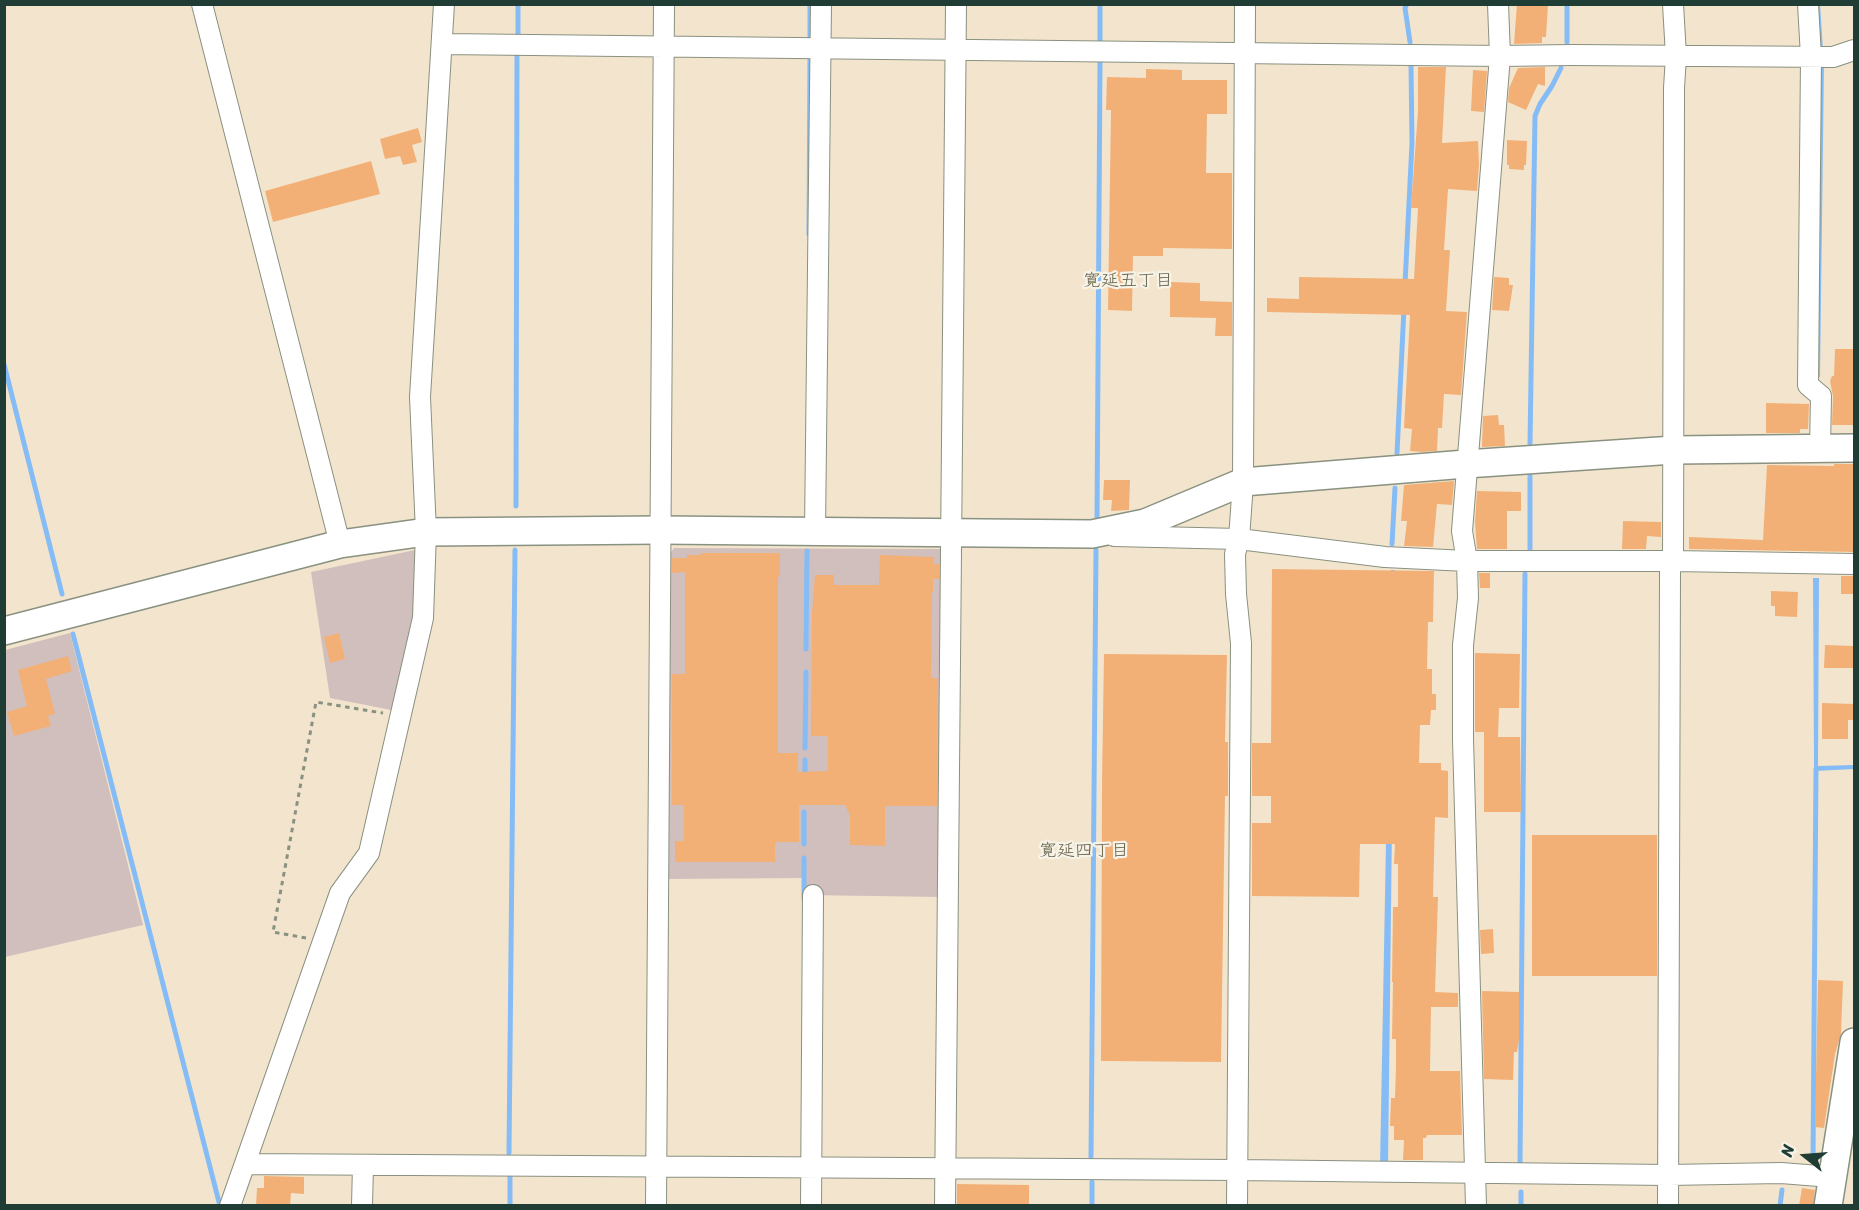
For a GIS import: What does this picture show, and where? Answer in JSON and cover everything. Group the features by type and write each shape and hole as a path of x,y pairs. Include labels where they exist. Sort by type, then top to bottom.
{"street":[{"path":"202,4 340,544"},
{"path":"230,1206 340,893 369,853 423,618 426,532 420,397 444,4"},
{"path":"656,1206 664,4"},
{"path":"815,531 820,4"},
{"path":"945,1206 956,4"},
{"path":"1237,1206 1241,643 1235,554 1239,539 1244,482 1245,4"},
{"path":"1476,1206 1463,739 1463,645 1468,598 1467,561 1462,531 1500,56 1498,4"},
{"path":"1668,1206 1670,571 1673,561 1676,56 1673,4"},
{"path":"1808,4 1817,57 1808,385 1821,396 1820,449"},
{"path":"443,44 1500,56 1573,54 1833,57 1854,50"},
{"path":"1092,534 1146,523 1244,482 1674,450 1854,448"},
{"path":"4,631 340,544 426,532 660,530 1092,534 1141,538 1239,539 1385,557 1467,561 1854,564"},
{"path":"811,1206 813,895"},
{"path":"1828,1206 1832,1177 1846,1145 1854,1042"},
{"path":"245,1164 1668,1175 1781,1173 1832,1177"},
{"path":"362,1206 363,1165"}],"path":[{"path":"323,941 273,932 316,702 402,716"}],"shaded area":[{"path":"674,548 944,549 940,897 806,895 806,878 665,879 669,555"},
{"path":"415,550 422,554 417,617 397,708 391,710 330,698 311,572"},
{"path":"70,633 143,925 5,957 5,650"}],"water":[{"path":"1820,4 1824,65 1820,377 1812,377 1813,5"},
{"path":"1391,570 1395,570 1388,1166 1380,1166"},
{"path":"1813,578 1819,578 1818,766 1854,765 1854,769 1815,771 1814,767"}],"building":[{"path":"1517,4 1548,4 1546,37 1542,37 1542,43 1514,44"},
{"path":"1418,67 1446,67 1442,143 1478,141 1479,164 1477,191 1448,189 1444,250 1450,250 1446,311 1467,312 1461,395 1444,394 1442,428 1438,428 1437,451 1422,452 1410,451 1412,429 1404,428 1410,315 1267,312 1267,298 1299,299 1299,277 1414,279 1418,208 1411,208 1418,111"},
{"path":"1545,67 1545,86 1538,84 1526,110 1508,102 1509,88 1518,68"},
{"path":"1146,69 1182,70 1182,80 1227,80 1227,114 1207,114 1206,173 1232,173 1232,249 1163,248 1163,256 1133,256 1132,311 1108,310 1111,110 1106,110 1107,77 1146,78"},
{"path":"1473,70 1487,71 1484,112 1471,111"},
{"path":"418,128 422,142 412,145 417,162 403,165 400,156 385,159 380,139"},
{"path":"1507,140 1527,141 1524,170 1509,169"},
{"path":"371,161 380,194 273,222 265,191"},
{"path":"1494,277 1509,278 1509,285 1513,285 1509,311 1492,310"},
{"path":"1170,282 1200,283 1200,301 1232,302 1232,336 1215,336 1216,318 1170,317"},
{"path":"1835,349 1854,349 1854,425 1832,425 1833,396 1830,381 1834,376"},
{"path":"1766,403 1809,404 1808,429 1800,429 1800,433 1766,433"},
{"path":"1498,415 1499,425 1504,425 1505,446 1482,447 1483,416"},
{"path":"1834,464 1854,464 1854,552 1689,549 1689,537 1763,540 1767,465 1834,466"},
{"path":"1104,480 1130,480 1129,510 1111,511 1112,500 1103,500"},
{"path":"1454,481 1452,505 1437,504 1433,547 1404,546 1407,521 1401,521 1404,485"},
{"path":"1477,491 1521,492 1521,511 1507,511 1507,549 1477,549 1475,522"},
{"path":"1623,521 1661,522 1661,537 1647,536 1646,549 1622,549"},
{"path":"701,553 780,553 778,753 798,753 798,772 828,771 828,736 811,736 812,614 815,575 834,575 834,585 879,585 880,555 934,557 934,564 939,564 939,579 933,579 932,592 931,678 938,678 937,806 885,806 885,846 850,845 850,815 845,805 799,805 799,842 775,842 775,862 675,862 675,841 684,841 684,805 672,805 672,674 685,674 685,572 672,573 672,558 687,558 687,555 701,555"},
{"path":"1272,569 1434,571 1433,622 1428,622 1427,669 1432,669 1432,694 1436,694 1436,710 1431,710 1430,725 1420,725 1419,763 1441,763 1441,770 1448,771 1448,818 1435,817 1433,897 1438,897 1435,992 1458,993 1458,1007 1431,1007 1430,1071 1460,1071 1462,1135 1427,1135 1423,1138 1423,1160 1403,1160 1404,1140 1394,1140 1394,1126 1390,1126 1391,1098 1395,1098 1396,1067 1396,1039 1392,1039 1393,907 1398,907 1398,864 1394,864 1395,844 1360,844 1359,897 1252,896 1252,823 1271,823 1271,796 1252,796 1252,743 1271,743"},
{"path":"1479,573 1490,573 1490,588 1480,588"},
{"path":"1841,576 1854,576 1854,594 1841,594"},
{"path":"1771,591 1798,592 1797,617 1775,616 1775,606 1771,606"},
{"path":"339,633 345,659 330,663 324,637"},
{"path":"1825,645 1854,646 1854,668 1824,668"},
{"path":"1475,653 1520,654 1519,708 1499,708 1498,737 1520,737 1521,812 1484,812 1484,732 1475,732"},
{"path":"1104,654 1227,655 1225,742 1228,742 1228,796 1225,796 1221,1062 1101,1061"},
{"path":"68,656 72,671 46,679 55,714 48,716 51,726 14,736 7,712 27,706 18,670"},
{"path":"1822,703 1854,704 1854,720 1848,720 1848,739 1822,739"},
{"path":"1532,835 1657,835 1657,976 1532,976"},
{"path":"1493,929 1494,953 1481,954 1480,930"},
{"path":"1818,980 1843,981 1841,1034 1835,1054 1824,1128 1815,1127"},
{"path":"1482,991 1519,992 1519,1039 1517,1052 1514,1052 1513,1080 1484,1079"},
{"path":"264,1176 304,1177 304,1194 291,1193 290,1206 256,1206 257,1188 264,1188"},
{"path":"957,1184 1029,1185 1029,1206 957,1206"},
{"path":"1802,1188 1815,1190 1813,1206 1799,1206"}],"waterway":[{"path":"518,4 518,34"},
{"path":"810,4 810,36"},
{"path":"1100,4 1100,41"},
{"path":"1407,4 1405,8 1410,42"},
{"path":"1567,4 1567,42"},
{"path":"516,506 517,55"},
{"path":"809,234 810,57"},
{"path":"1097,517 1100,62"},
{"path":"1405,284 1412,143 1411,65"},
{"path":"1530,444 1535,116 1561,68"},
{"path":"1397,453 1404,308"},
{"path":"4,364 62,594"},
{"path":"1530,476 1530,550"},
{"path":"1392,544 1395,488"},
{"path":"509,1153 515,550"},
{"path":"1091,1157 1096,550"},
{"path":"806,649 807,551"},
{"path":"1520,1165 1525,574"},
{"path":"73,634 220,1206"},
{"path":"805,748 806,672"},
{"path":"805,760 805,776"},
{"path":"1813,1160 1816,769"},
{"path":"804,812 804,844"},
{"path":"804,858 804,899"},
{"path":"510,1176 510,1206"},
{"path":"1092,1182 1092,1206"},
{"path":"1780,1206 1782,1190"},
{"path":"1521,1192 1521,1206"}],"district":[{"name":"寛延五丁目","path":"1128,281"},
{"name":"寛延四丁目","path":"1084,851"}]}
